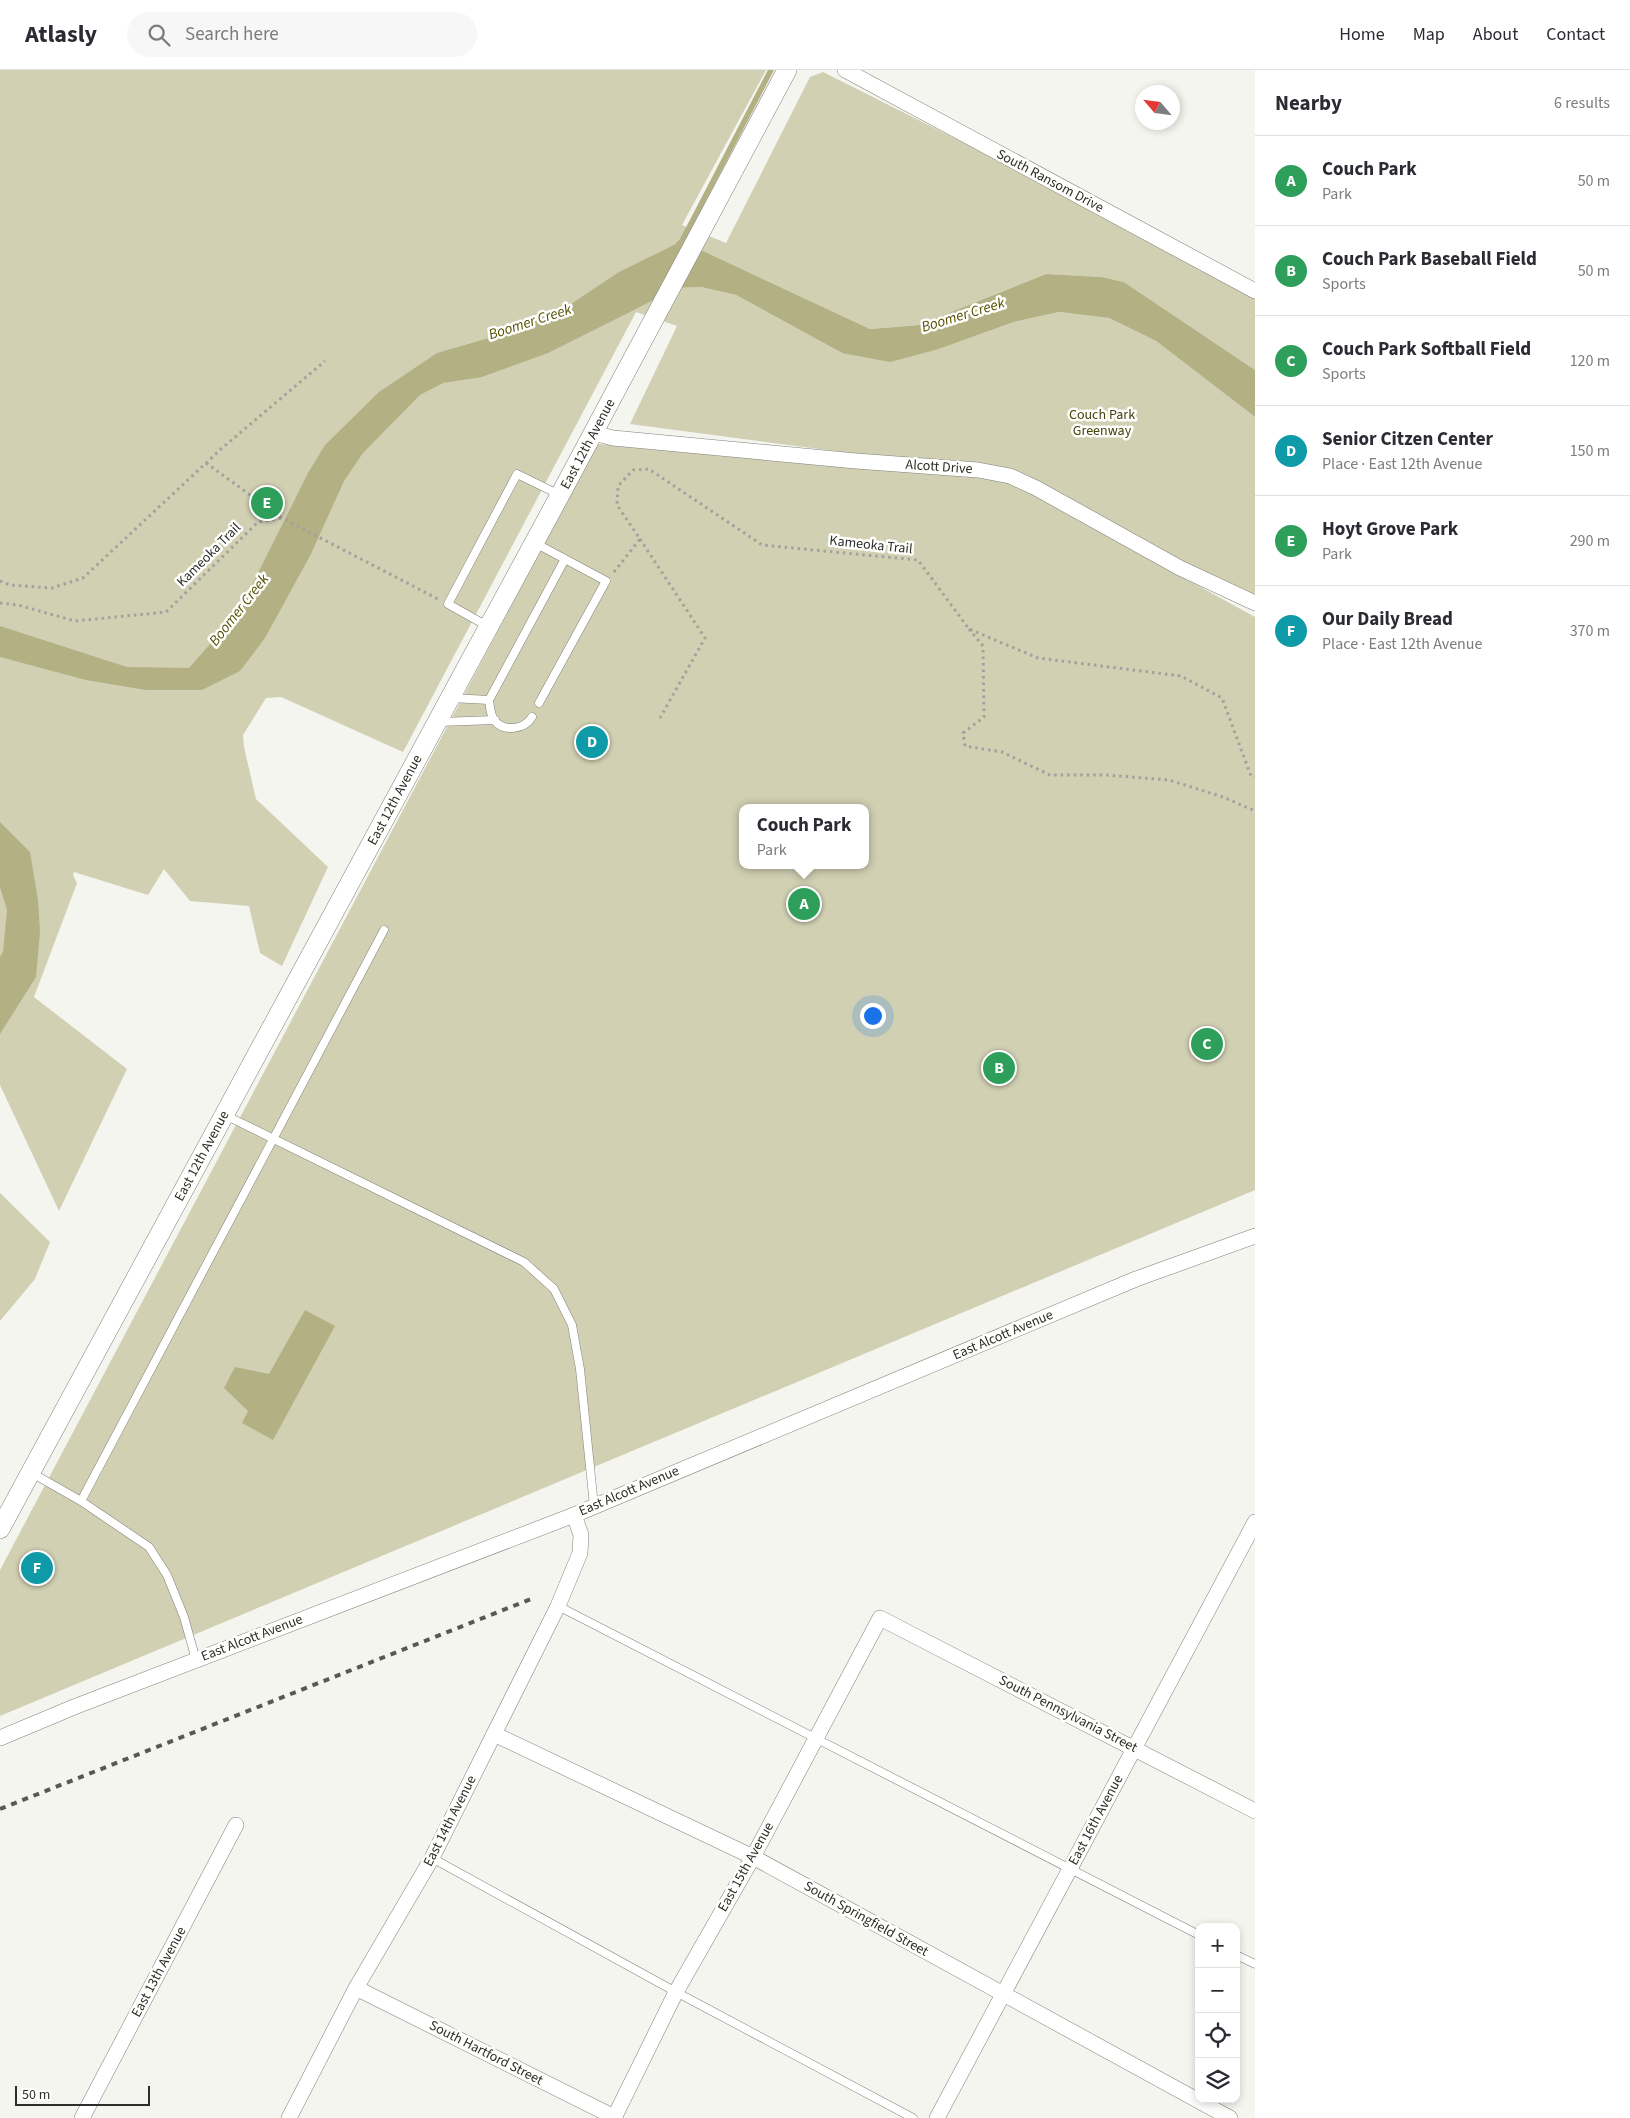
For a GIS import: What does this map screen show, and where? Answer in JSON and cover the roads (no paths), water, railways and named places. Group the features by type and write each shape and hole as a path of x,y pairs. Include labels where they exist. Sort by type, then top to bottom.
{"street":[{"name":"East 12th Avenue","path":"0,1529 594,433 787,70"},
{"name":"South Ransom Drive","path":"845,70 1255,291"},
{"name":"Alcott Drive","path":"594,433 613,438 856,461 978,470 1010,476 1036,488 1180,568 1255,603"},
{"name":"East Alcott Avenue","path":"0,1738 594,1506 1136,1280 1255,1236"},
{"name":"East 14th Avenue","path":"293,2117 356,1988 432,1858 558,1606 580,1554 581,1535 574,1514"},
{"name":"East 16th Avenue","path":"937,2118 1255,1522"},
{"name":"South Pennsylvania Street","path":"880,1618 1255,1811"},
{"name":"East 15th Avenue","path":"615,2118 676,1992 753,1857 880,1618"},
{"name":"South Springfield Street","path":"494,1734 753,1857 1230,2118"},
{"name":"East 13th Avenue","path":"82,2118 236,1826"},
{"name":"South Hartford Street","path":"356,1988 615,2118"}],"lane":[{"path":"489,627 448,604 517,474 560,495"},
{"path":"534,542 606,581 540,703"},
{"path":"532,717 526,725 517,728 503,727 494,720 489,700 565,559"},
{"path":"450,698 489,700"},
{"path":"437,722 494,720"},
{"path":"81,1501 384,930"},
{"path":"224,1115 524,1262 554,1289 572,1325 580,1369 594,1506"},
{"path":"30,1472 81,1501 149,1547 167,1575 181,1609 196,1660"},
{"path":"558,1606 1195,1933"},
{"path":"432,1858 676,1992 913,2118"},
{"path":"1240,1957 1255,1964"}],"water":[{"name":"Boomer Creek","path":"682,241 870,329 919,325 1046,274 1102,277 1124,282 1255,370 1255,417 1156,341 1109,318 1059,312 1014,322 939,349 890,362 842,353 736,295 701,287 678,288 548,353 482,377 443,383 420,395 363,453 344,481 311,554 265,638 240,671 202,690 146,690 86,680 0,657 0,626 127,667 189,668 226,626 252,585 308,473 325,445 379,392 437,353 503,334 568,306 619,272"},
{"path":"0,822 30,852 38,900 40,931 36,977 0,1034 0,957 3,952 7,910 0,887"},
{"path":"305,1310 335,1326 273,1440 242,1423 248,1411 224,1388 235,1367 269,1374"}],"waterway":[{"path":"678,245 682,241 771,70"}],"railway":[{"path":"0,1809 531,1599"}],"place":[{"name":"Hoyt Grove Park","path":"267,503"},
{"name":"Senior Citzen Center","path":"592,742"},
{"name":"Couch Park","path":"804,904"},
{"name":"Couch Park Softball Field","path":"1207,1044"},
{"name":"Couch Park Baseball Field","path":"999,1068"},
{"name":"Our Daily Bread","path":"37,1568"}],"park label":[{"name":"Couch Park Greenway","path":"1102,424"}]}
